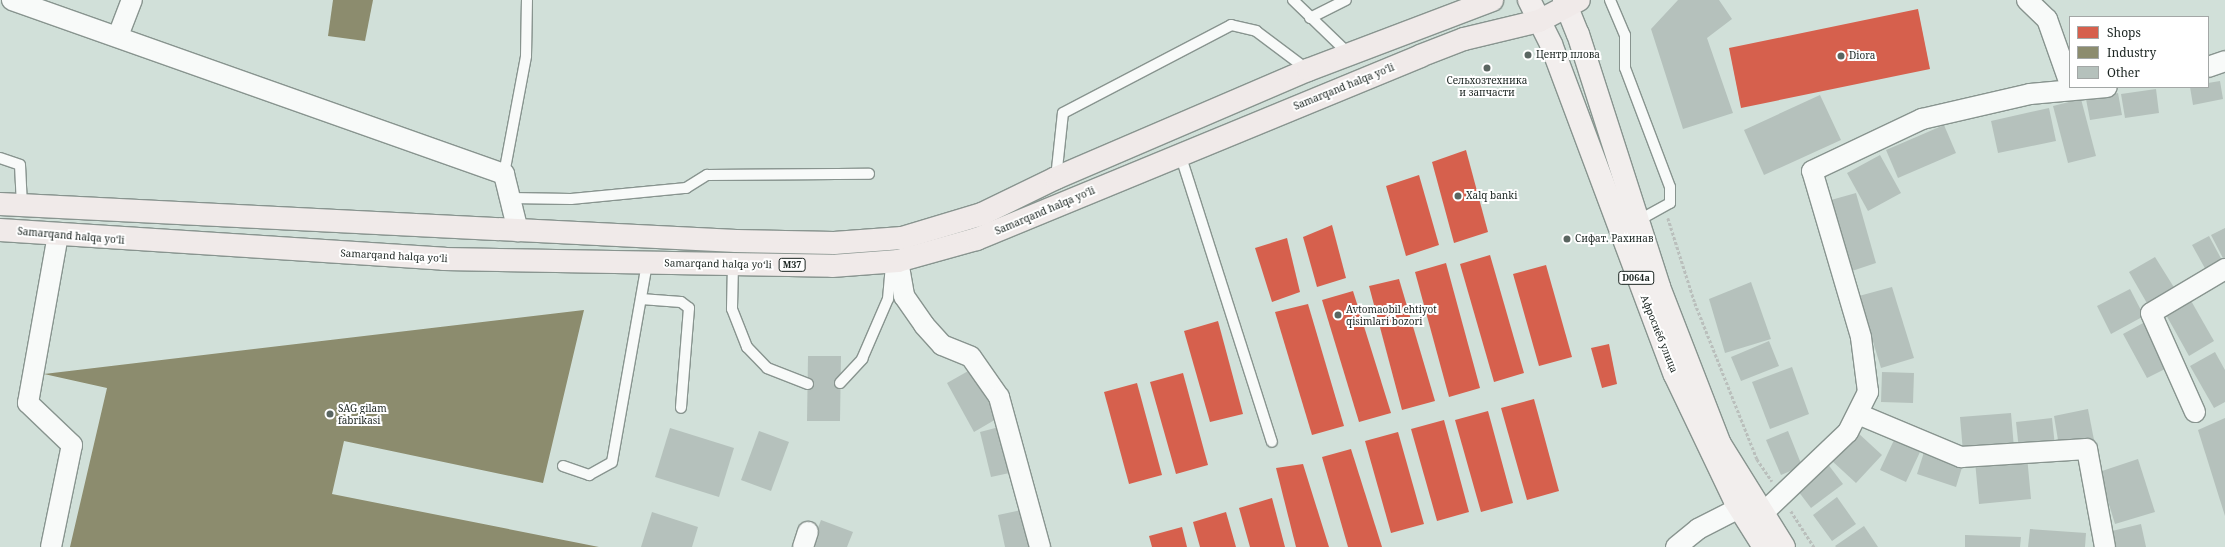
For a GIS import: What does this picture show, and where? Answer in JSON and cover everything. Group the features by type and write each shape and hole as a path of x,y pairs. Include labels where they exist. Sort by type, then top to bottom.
{"highway":[{"path":"0,204 518,231 549,234 834,244 902,238 982,214 1056,178 1308,70 1492,0"},
{"name":"Samarqand halqa yoʻli","path":"0,230 436,258 832,266 895,261 977,239 1180,154 1457,42 1539,21 1570,3"},
{"path":"547,261 549,234"}],"main road":[{"name":"Афросиёб улица","path":"1529,0 1539,21 1675,375 1739,508 1764,547"},
{"name":"Афросиёб улица","path":"1570,3 1659,287 1720,444 1784,547"}],"street":[{"path":"12,0 118,36 504,174 518,231"},
{"path":"118,36 132,0"},
{"path":"2027,0 2047,19 2069,81"},
{"path":"2209,67 2225,61"},
{"path":"1763,513 1848,432 1868,392 1860,337 1812,171 1922,119 2030,94 2069,87"},
{"path":"51,547 72,445 28,403 58,234"},
{"path":"895,261 904,296 924,325 942,345 971,357 999,397 1040,547"},
{"path":"2195,412 2151,313 2225,269"},
{"path":"1858,414 1962,457 2087,448 2105,547"},
{"path":"1676,547 1698,529 1739,508"}],"lane":[{"path":"504,174 526,56 527,0"},
{"path":"1293,0 1349,54"},
{"path":"1310,18 1346,0"},
{"path":"1610,0 1625,35 1625,68 1670,187 1670,203 1665,208 1638,221"},
{"path":"1056,178 1063,113 1231,25 1256,31 1308,70"},
{"path":"1180,154 1272,442"},
{"path":"0,158 20,165 22,206"},
{"path":"510,198 571,199 686,188 707,175 870,174"},
{"path":"840,383 862,359 888,299 895,261"},
{"path":"563,466 589,475 612,462 647,263"},
{"path":"733,264 732,309 747,347 767,368 808,384"},
{"path":"641,299 681,302 689,308 681,408"}],"path":[{"path":"1665,208 1695,303 1754,451 1814,547"}],"building: Shops":[{"path":"1918,9 1930,69 1741,108 1729,48"},
{"path":"1466,150 1488,232 1454,243 1432,162"},
{"path":"1419,175 1439,245 1406,256 1386,186"},
{"path":"1332,225 1346,278 1317,287 1303,237"},
{"path":"1287,238 1300,292 1272,302 1255,248"},
{"path":"1490,255 1524,373 1494,382 1460,264"},
{"path":"1446,263 1480,388 1449,397 1415,272"},
{"path":"1546,265 1572,357 1539,366 1513,274"},
{"path":"1399,279 1435,401 1402,410 1369,286"},
{"path":"1353,291 1391,413 1359,422 1322,300"},
{"path":"1308,304 1344,426 1312,435 1275,312"},
{"path":"1218,321 1243,414 1210,422 1184,331"},
{"path":"1609,344 1617,384 1602,388 1591,348"},
{"path":"1183,373 1208,465 1176,474 1150,382"},
{"path":"1137,383 1162,475 1129,484 1104,392"},
{"path":"1534,399 1559,491 1527,500 1501,408"},
{"path":"1488,411 1513,503 1481,512 1455,420"},
{"path":"1444,420 1469,512 1437,521 1411,429"},
{"path":"1398,432 1424,524 1391,533 1365,441"},
{"path":"1351,449 1382,547 1348,547 1322,457"},
{"path":"1303,464 1329,547 1296,547 1276,468"},
{"path":"1272,498 1285,547 1250,547 1239,508"},
{"path":"1226,512 1236,547 1200,547 1193,522"},
{"path":"1182,527 1187,547 1152,547 1149,536"}],"building: Industry":[{"path":"333,0 373,0 365,41 328,36"},
{"name":"SAG gilam fabrikasi","path":"584,310 543,483 344,441 332,494 599,547 70,547 107,388 44,374"}],"building: Other":[{"path":"1678,0 1719,0 1732,19 1707,38 1733,113 1683,129 1651,29"},
{"path":"2220,81 2223,99 2193,105 2190,88 2209,88 2209,83"},
{"path":"2156,89 2159,113 2125,118 2121,94"},
{"path":"2118,93 2122,115 2090,120 2086,99"},
{"path":"1820,95 1841,140 1764,175 1744,130"},
{"path":"2081,99 2096,156 2068,163 2053,106"},
{"path":"2049,108 2056,141 1998,153 1991,121"},
{"path":"1944,125 1956,153 1898,178 1886,150"},
{"path":"1880,155 1901,193 1868,211 1847,173"},
{"path":"1856,193 1876,263 1852,271 1831,200"},
{"path":"2225,228 2225,262 2211,235"},
{"path":"2209,236 2224,264 2207,272 2192,245"},
{"path":"2155,257 2175,289 2148,305 2129,272"},
{"path":"1751,282 1771,339 1725,353 1709,299"},
{"path":"1892,287 1914,358 1881,368 1859,296"},
{"path":"2130,289 2144,316 2111,334 2097,306"},
{"path":"2190,299 2214,341 2189,356 2165,313"},
{"path":"2145,322 2169,367 2147,378 2123,334"},
{"path":"1769,341 1779,366 1741,381 1731,357"},
{"path":"2215,352 2225,370 2225,402 2214,408 2190,366"},
{"path":"808,356 841,356 840,421 807,421"},
{"path":"1792,367 1809,414 1770,429 1752,382"},
{"path":"970,370 998,418 974,432 947,383"},
{"path":"1882,372 1914,373 1913,403 1881,402"},
{"path":"2088,409 2094,440 2059,446 2054,416"},
{"path":"2011,413 2014,448 1963,452 1960,417"},
{"path":"2052,418 2055,446 2019,450 2016,422"},
{"path":"2225,418 2225,516 2198,430"},
{"path":"1003,426 1014,472 991,477 980,432"},
{"path":"670,428 734,448 719,497 655,477"},
{"path":"759,431 789,442 771,491 741,480"},
{"path":"1788,431 1802,466 1781,475 1766,440"},
{"path":"1857,432 1882,455 1856,483 1831,460"},
{"path":"1894,440 1920,452 1906,482 1880,470"},
{"path":"1925,449 1964,461 1956,487 1917,474"},
{"path":"2027,456 2031,499 1979,504 1975,461"},
{"path":"2138,459 2155,512 2115,524 2099,472"},
{"path":"1827,463 1843,484 1811,508 1795,487"},
{"path":"1837,497 1856,524 1832,541 1813,515"},
{"path":"1026,509 1034,547 1005,547 998,515"},
{"path":"652,512 698,527 692,547 641,547"},
{"path":"821,520 853,532 847,547 811,547"},
{"path":"2141,524 2146,547 2116,547 2112,531"},
{"path":"1864,526 1878,547 1835,546"},
{"path":"2030,529 2086,533 2085,547 2028,547"},
{"path":"1965,535 2021,537 2020,547 1965,547"}],"place":[{"name":"Центр плова","path":"1528,55"},
{"name":"Diora","path":"1841,56"},
{"name":"Сельхозтехника и запчасти","path":"1487,68"},
{"name":"Xalq banki","path":"1458,196"},
{"name":"Сифат. Рахинав","path":"1567,239"},
{"name":"Avtomaobil ehtiyot qisimlari bozori","path":"1338,315"},
{"name":"SAG gilam fabrikasi","path":"330,414"}]}
